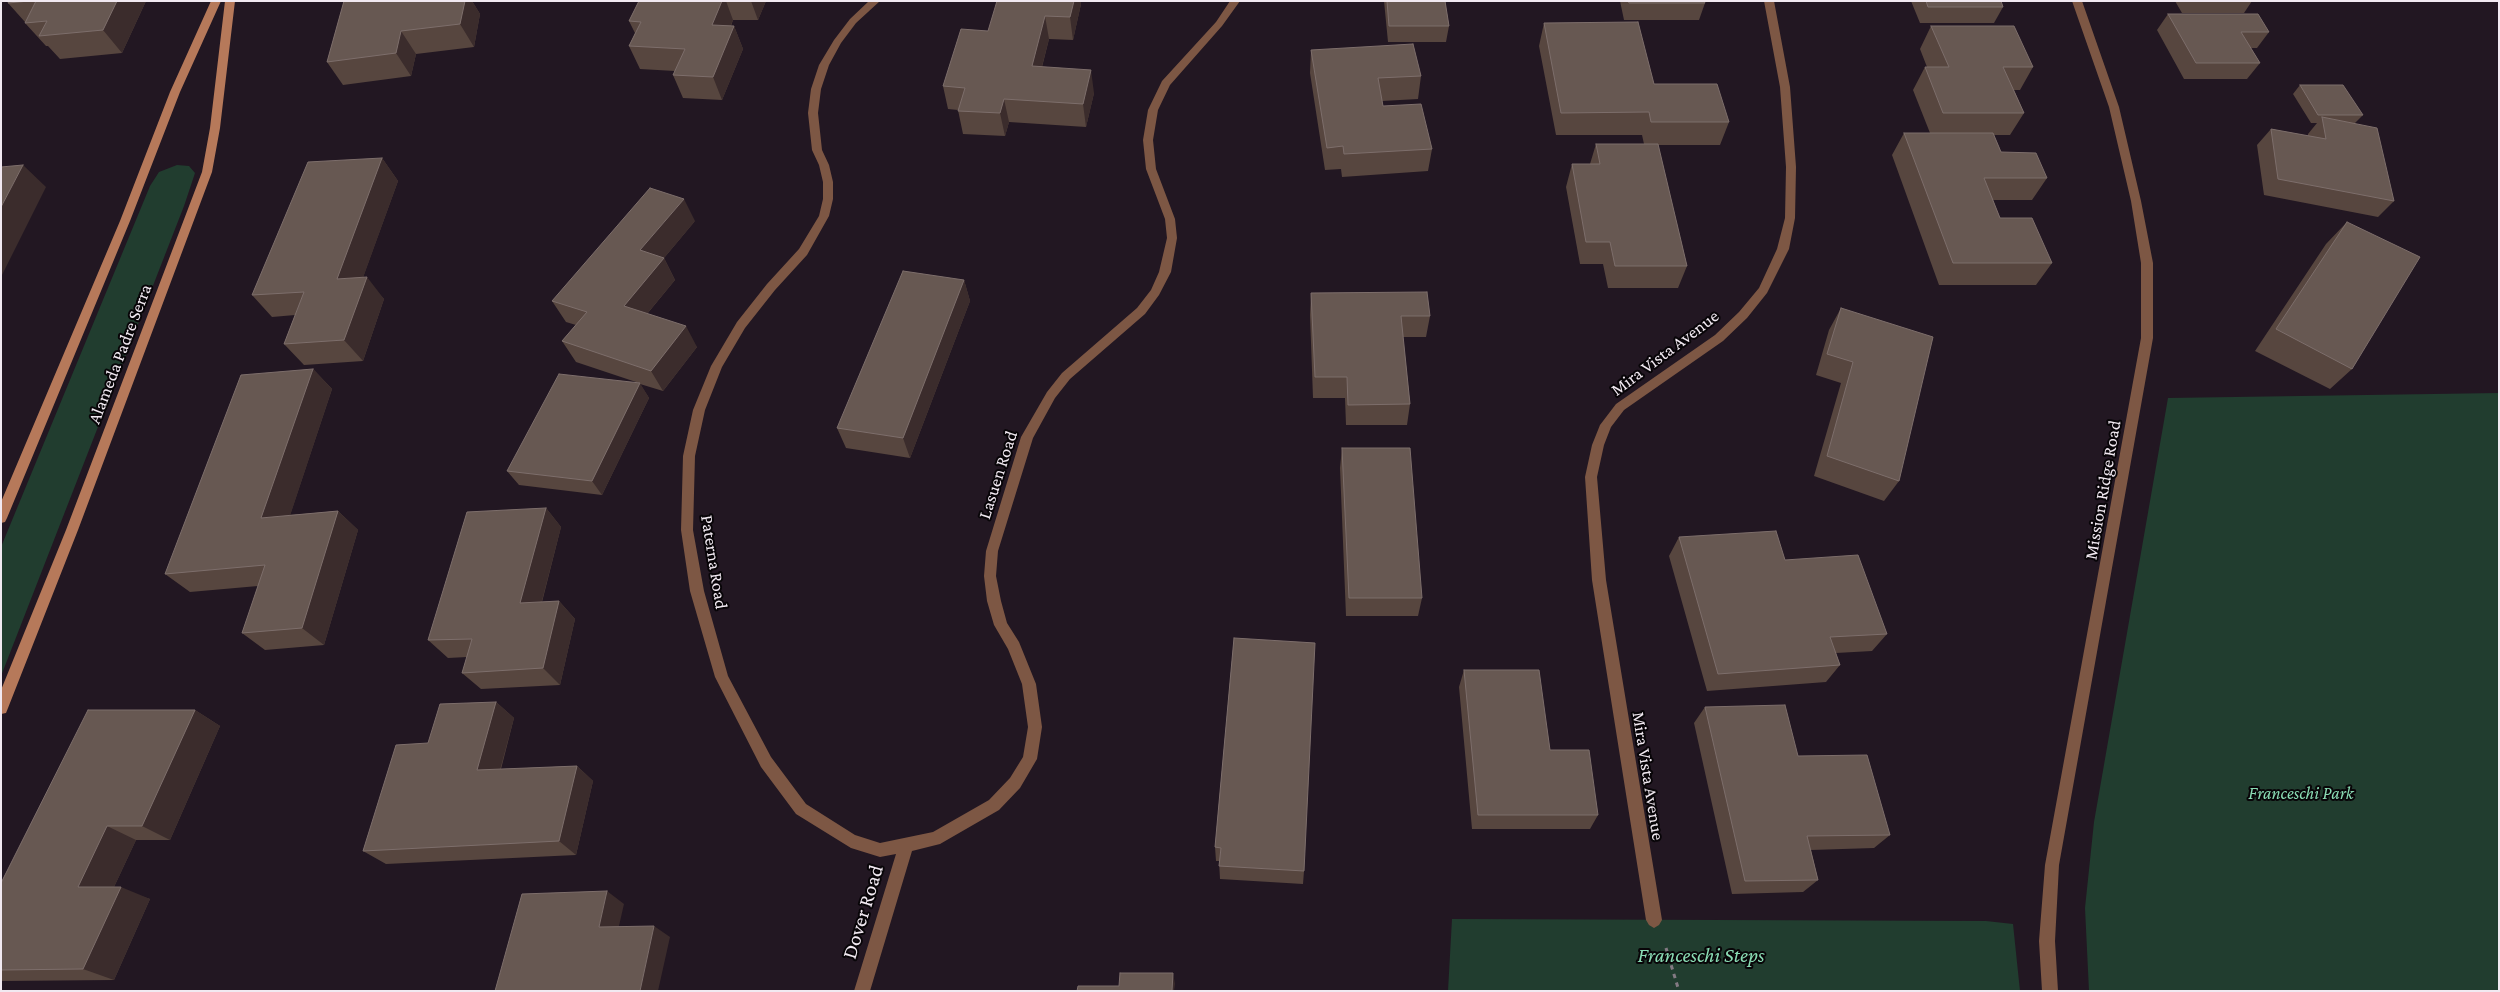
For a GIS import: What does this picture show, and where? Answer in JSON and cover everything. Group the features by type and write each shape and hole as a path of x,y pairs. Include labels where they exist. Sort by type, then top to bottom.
{"street":[{"path":"1,518 121,230 175,92 216,1"},
{"name":"Alameda Padre Serra","path":"1,708 72,530 207,172 215,128 230,1"},
{"name":"Paterna Road","path":"875,1 853,22 837,42 824,65 816,89 813,113 817,150 824,165 828,182 828,199 824,216 804,252 771,287 741,324 717,366 699,410 689,456 687,530 697,591 722,677 766,762 801,809 851,841 880,850 906,846"},
{"name":"Lasuen Road","path":"906,846 935,839 994,805 1015,783 1030,759 1035,727 1029,684 1014,646 1002,625 994,601 990,576 992,552 1027,437 1051,395 1066,376 1141,311 1155,292 1165,272 1172,238 1170,219 1151,169 1148,140 1153,110 1166,83 1219,24 1235,1"},
{"name":"Mira Vista Avenue","path":"1654,920 1599,580 1593,525 1591,477 1598,444 1606,425 1620,406 1719,338 1743,315 1763,290 1783,249 1790,218 1791,168 1785,87 1769,1"},
{"name":"Mission Ridge Road","path":"2050,991 2047,941 2052,865 2147,338 2147,263 2136,201 2114,107 2077,1"},
{"name":"Dover Road","path":"862,991 906,846"}],"path":[{"path":"1654,920 1663,937 1679,991"}],"green space":[{"path":"177,165 189,166 195,173 184,206 1,676 1,547 150,186 159,172"},
{"name":"Franceschi Park","path":"2499,393 2499,991 2089,991 2085,908 2094,822 2168,398"},
{"name":"Franceschi Steps","path":"1452,919 1986,921 2013,924 2020,991 1448,991"}],"building":[{"path":"9,1 29,1 8,3"},
{"path":"36,1 117,1 103,30 39,36 47,21 25,23"},
{"path":"344,1 465,1 460,24 401,31 396,53 327,62"},
{"path":"639,1 722,1 712,25 734,26 713,77 673,75 685,49 629,46 641,22 629,21"},
{"path":"997,1 1074,1 1070,17 1045,16 1032,66 1091,70 1083,104 1004,99 1000,113 958,111 965,88 943,86 961,29 988,31"},
{"path":"1387,1 1445,1 1449,26 1389,26"},
{"path":"1628,1 1704,1 1705,3 1629,3"},
{"path":"1926,1 2001,1 2003,7 1928,7"},
{"path":"2168,14 2258,14 2269,32 2241,32 2260,63 2196,63"},
{"path":"1638,22 1654,84 1717,84 1729,122 1651,122 1649,112 1561,113 1544,23"},
{"path":"1931,26 2014,26 2033,67 2003,67 2024,113 1943,113 1925,67 1949,67"},
{"path":"1413,44 1421,76 1378,78 1383,106 1421,104 1432,149 1344,154 1343,146 1327,148 1311,50"},
{"path":"2300,85 2343,85 2363,115 2318,115"},
{"path":"2322,117 2377,128 2394,201 2278,179 2271,129 2326,139"},
{"path":"1904,133 1993,133 2001,152 2036,153 2047,178 1984,178 2000,218 2032,218 2052,263 1953,263"},
{"path":"1596,144 1658,144 1687,266 1615,266 1610,242 1586,242 1572,164 1600,164"},
{"path":"382,158 337,279 367,277 344,340 284,344 304,292 252,295 308,162"},
{"path":"23,165 1,207 1,167"},
{"path":"650,188 684,199 640,250 664,258 624,306 686,326 651,371 562,341 587,312 552,301"},
{"path":"2347,222 2420,257 2352,369 2276,329"},
{"path":"903,271 964,280 903,438 837,428"},
{"path":"1427,292 1430,316 1401,316 1410,404 1348,405 1347,377 1315,377 1311,293"},
{"path":"1841,308 1933,337 1899,481 1827,456 1853,362 1827,354"},
{"path":"313,369 261,518 338,511 302,628 242,633 265,565 165,574 241,375"},
{"path":"559,374 640,383 592,481 507,471"},
{"path":"1342,448 1410,448 1422,598 1349,598"},
{"path":"546,508 520,603 559,601 543,668 462,673 472,639 428,640 467,512"},
{"path":"1776,531 1785,560 1858,555 1887,634 1830,637 1840,665 1718,674 1679,537"},
{"path":"1234,638 1315,643 1304,871 1219,866 1221,848 1215,847"},
{"path":"1464,670 1539,670 1550,750 1589,750 1598,815 1478,815"},
{"path":"496,702 477,770 577,766 559,841 363,851 396,745 428,743 440,704"},
{"path":"1785,705 1798,756 1867,755 1890,835 1807,836 1818,880 1745,881 1705,707"},
{"path":"88,710 195,710 142,826 107,826 78,887 121,887 83,969 1,970 1,883"},
{"path":"607,891 599,927 654,926 640,991 495,991 522,894"},
{"path":"1120,973 1173,973 1172,991 1077,991 1078,986 1119,986"}]}
